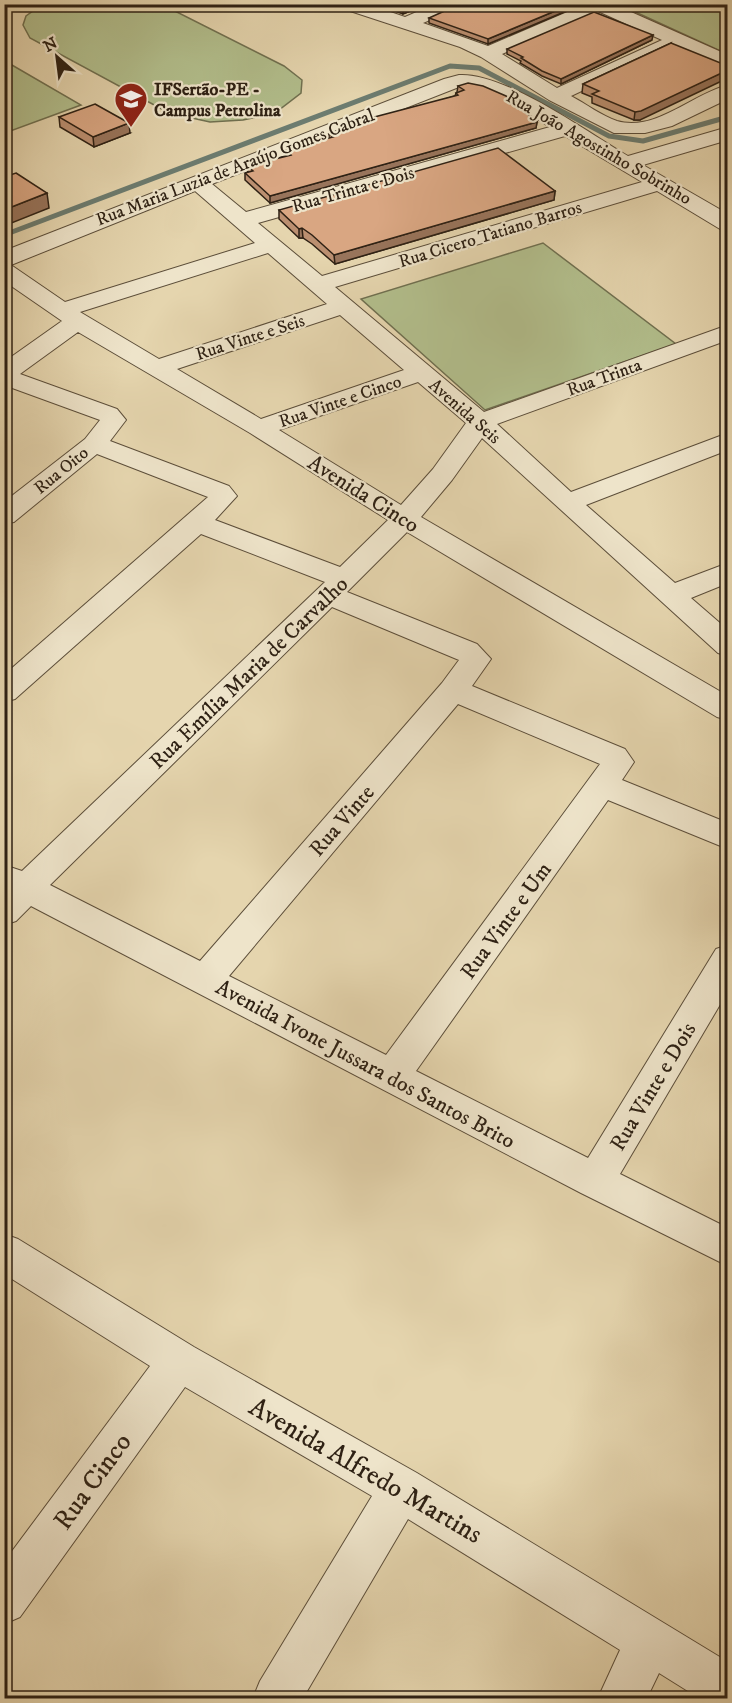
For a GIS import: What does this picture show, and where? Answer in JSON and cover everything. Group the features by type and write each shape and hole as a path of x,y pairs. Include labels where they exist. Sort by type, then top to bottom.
{"street":[{"path":"347,4 467,43 488,53 556,96 614,127 645,127 728,104"},
{"path":"406,23 452,4"},
{"path":"488,53 600,5 728,62"},
{"path":"556,96 676,40"},
{"name":"Rua João Agostinho Sobrinho","path":"466,79 484,83 507,93 728,224"},
{"name":"Rua Maria Luzia de Araújo Gomes Cabral","path":"4,260 197,182 466,79"},
{"path":"665,122 728,91"},
{"name":"Rua Trinta e Dois","path":"243,220 567,129"},
{"path":"628,163 728,133"},
{"name":"Avenida Seis","path":"197,182 480,422 728,646"},
{"name":"Rua Cicero Tatiano Barros","path":"317,285 662,183"},
{"path":"4,375 70,315 271,245"},
{"name":"Avenida Cinco","path":"4,270 70,315 259,428 403,518 728,710"},
{"name":"Rua Vinte e Seis","path":"158,368 344,306"},
{"name":"Rua Trinta","path":"480,422 728,332"},
{"name":"Rua Vinte e Cinco","path":"259,428 420,373"},
{"name":"Rua Oito","path":"4,375 108,414 113,420 94,444 4,516"},
{"name":"Rua Emília Maria de Carvalho","path":"12,892 336,587 403,518 466,445 480,422"},
{"path":"567,503 728,441"},
{"path":"4,692 197,523 224,496 220,492 94,444"},
{"path":"197,523 336,587"},
{"path":"670,596 728,572"},
{"name":"Rua Vinte","path":"205,979 453,690 476,659 467,651 336,587"},
{"path":"453,690 614,757 611,774 728,837"},
{"name":"Rua Vinte e Um","path":"391,1077 611,774"},
{"name":"Avenida Ivone Jussara dos Santos Brito","path":"12,892 205,979 391,1077 728,1248"},
{"name":"Rua Vinte e Dois","path":"595,1181 728,959"},
{"name":"Avenida Alfredo Martins","path":"4,1252 179,1361 401,1489 728,1689"},
{"name":"Rua Cinco","path":"4,1601 179,1361"},
{"path":"277,1698 401,1489"},
{"path":"622,1698 650,1640"}],"green space":[{"path":"43,4 163,5 284,66 302,80 301,93 275,113 243,120 210,122 169,113 30,38 23,25 26,16"},
{"path":"620,5 727,5 727,54"},
{"path":"5,61 81,105 5,133"},
{"path":"543,243 676,344 485,410 361,299"}],"building":[{"path":"390,4 415,4 403,9"},
{"path":"460,4 572,4 488,39 429,18"},
{"path":"594,12 653,35 561,79 542,71 507,49"},
{"path":"671,43 728,66 728,70 635,112 592,94 599,91 583,84"},
{"path":"468,83 483,86 506,96 518,103 515,104 537,122 270,196 245,173 253,171 247,166 291,155 286,150 333,137 329,134 363,120 458,95 456,93 464,90 458,86"},
{"path":"95,104 129,123 93,137 59,117"},
{"path":"498,148 555,191 334,255 312,235 302,228 299,229 279,210"},
{"path":"16,173 47,193 4,210 4,177"}],"waterway":[{"path":"4,235 450,66 479,68 609,136 643,141 728,117"}],"place":[{"name":"IFSertão-PE - Campus Petrolina","path":"131,128"}]}
